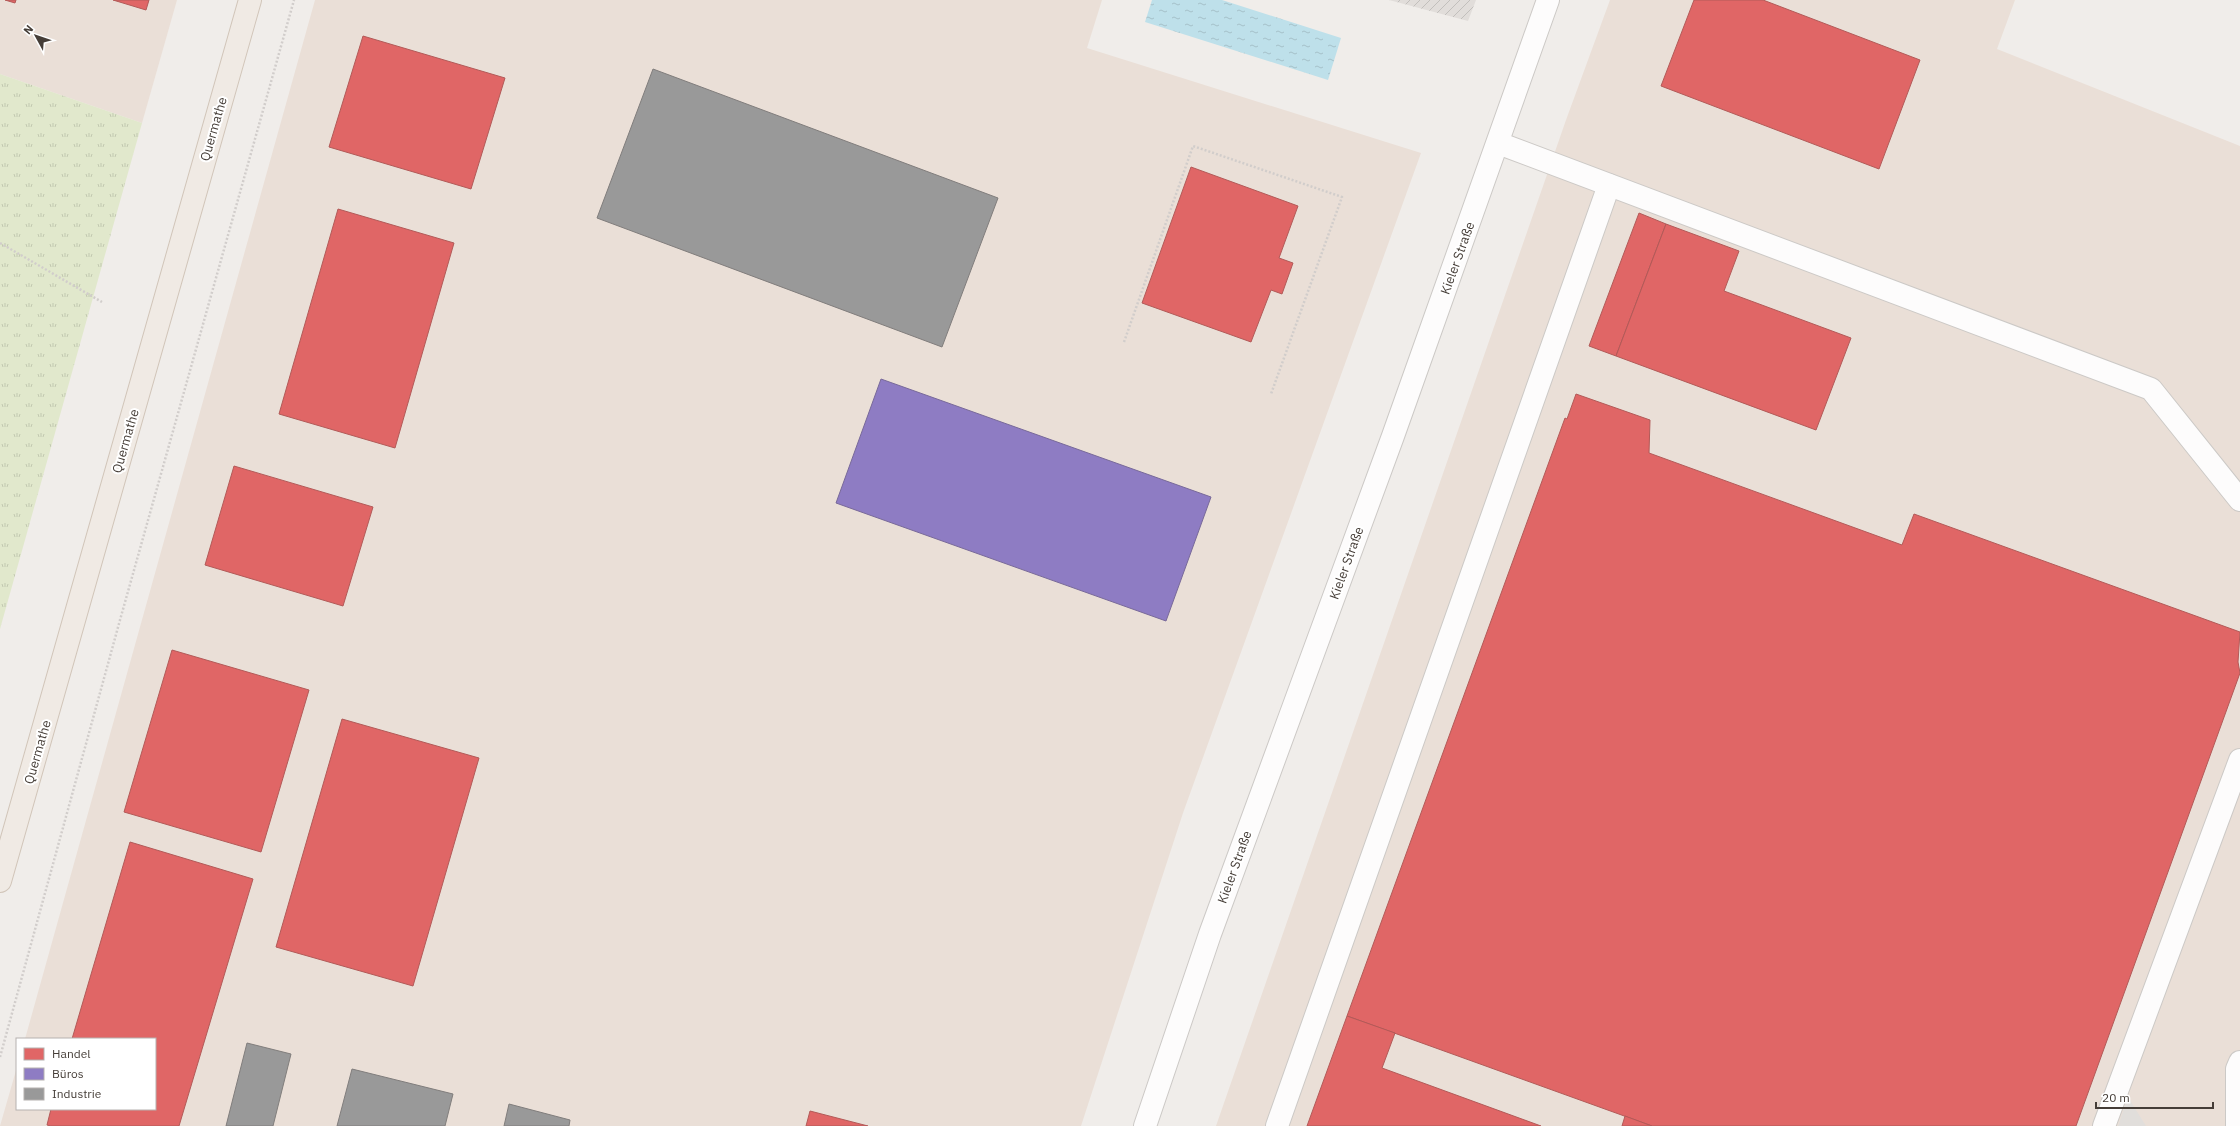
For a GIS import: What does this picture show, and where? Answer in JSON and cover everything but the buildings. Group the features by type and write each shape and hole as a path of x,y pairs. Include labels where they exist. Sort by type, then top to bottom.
{"main road":[{"name":"Quermathe","path":"0,882 250,0"}],"street":[{"name":"Kieler Straße","path":"1145,1126 1210,934 1498,142 1548,0"},
{"path":"1498,142 2151,389 2240,500"},
{"path":"1277,1126 1609,185"},
{"path":"2104,1126 2240,760"},
{"path":"2237,1126 2237,1069 2240,1062"}],"path":[{"path":"0,1058 122,613 294,0"},
{"path":"1124,342 1193,146 1342,197 1271,394"},
{"path":"0,244 102,302"}],"shaded area":[{"path":"0,0 177,0 142,123 0,74"},
{"path":"315,0 1102,0 1087,48 1421,153 1183,813 1081,1126 0,1126 16,1070 16,1110 156,1110 156,1038 25,1038"},
{"path":"1389,0 1476,0 1468,21"},
{"path":"1610,0 2015,0 1997,49 2240,146 2240,1126 1216,1126 1566,120"},
{"path":"2128,1097 2146,1126 2118,1126"}],"green space":[{"path":"0,74 142,123 0,629"}],"water":[{"path":"1152,0 1222,0 1341,38 1328,80 1145,22"}]}
